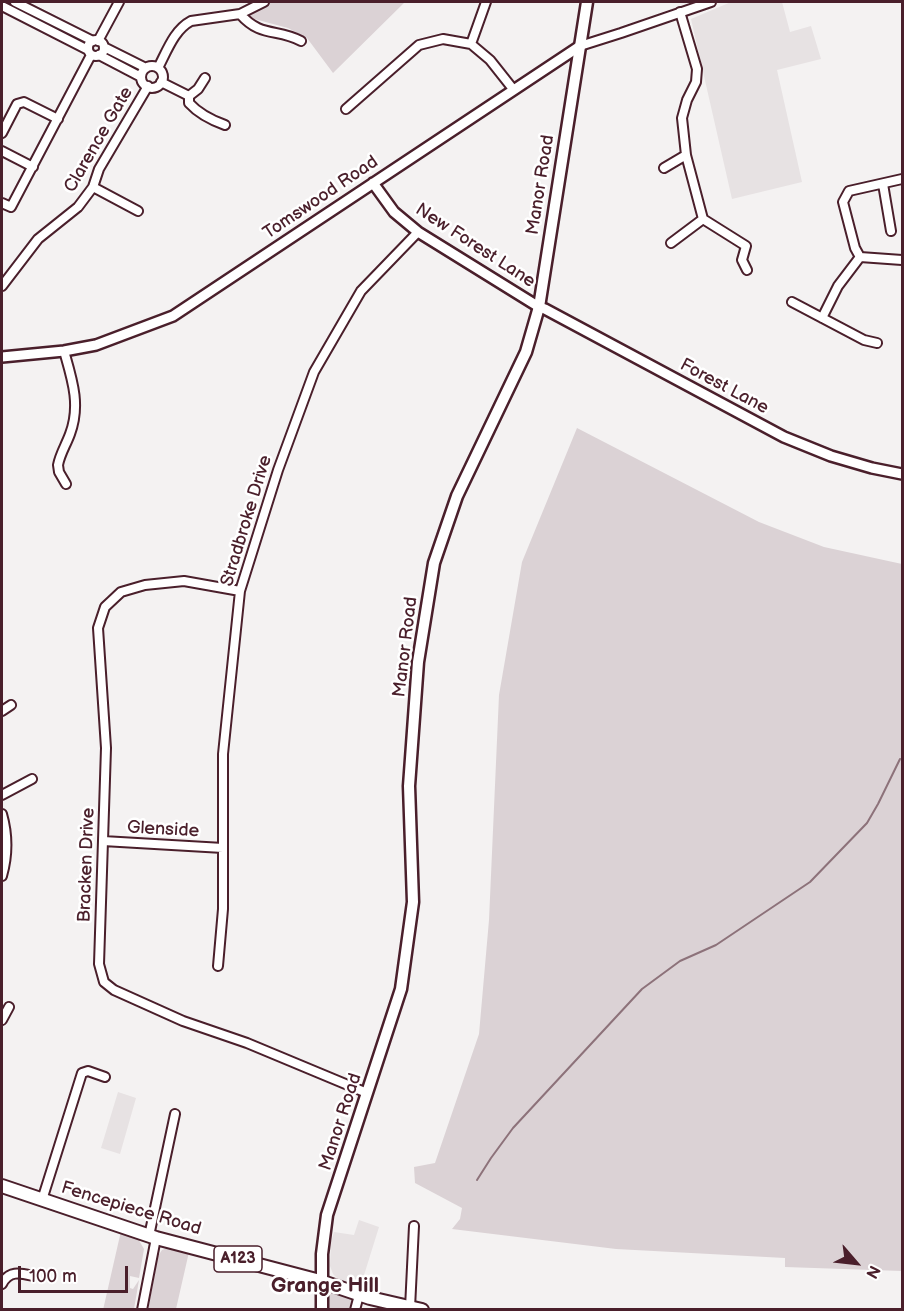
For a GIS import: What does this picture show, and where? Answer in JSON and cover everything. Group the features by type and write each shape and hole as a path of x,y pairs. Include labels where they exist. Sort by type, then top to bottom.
{"main road":[{"name":"Manor Road","path":"322,1310 320,1281 327,1215 401,989 413,902 409,786 418,662 434,563 457,496 526,352 538,307 587,2"},
{"name":"Fencepiece Road","path":"2,1186 153,1237 320,1281"},
{"name":"A123","path":"320,1281 416,1309"}],"street":[{"path":"15,2 146,68"},
{"path":"93,53 102,53 98,43 119,2"},
{"path":"158,68 179,29 185,24 191,21 240,14 264,2"},
{"path":"471,44 486,2"},
{"path":"580,46 711,2"},
{"path":"2,4 141,77 148,86 154,87 161,82 162,74 158,68 152,66 146,68 141,77"},
{"path":"680,12 697,69 696,82 687,100 682,118 686,155 703,219 746,246 742,260 747,270"},
{"path":"240,14 258,29 270,33 286,34 301,41"},
{"path":"346,109 419,45 443,39 471,44 490,60 513,89"},
{"path":"93,53 88,45 98,43"},
{"name":"Tomswood Road","path":"2,357 96,345 173,316 580,46"},
{"path":"2,203 11,207 93,53"},
{"path":"206,78 189,96 189,103 210,119 225,125"},
{"name":"Clarence Gate","path":"161,82 189,96"},
{"name":"Clarence Gate","path":"2,286 38,239 78,207 93,187 99,169 148,86"},
{"path":"2,133 17,104 24,102 58,119"},
{"path":"2,151 33,167"},
{"path":"664,168 686,155"},
{"path":"903,180 849,191 843,202 855,248 860,256 868,259 903,260"},
{"name":"New Forest Lane","path":"373,183 394,212 418,232 538,307"},
{"path":"883,184 891,231"},
{"path":"93,187 138,211"},
{"path":"671,243 703,219"},
{"name":"Stradbroke Drive","path":"218,966 223,909 223,754 240,591 278,470 314,372 361,291 418,232"},
{"path":"822,318 838,286 860,256"},
{"path":"792,302 864,340 877,343"},
{"name":"Forest Lane","path":"538,307 784,437 831,456 903,474"},
{"path":"65,350 76,400 76,414 58,465 66,484"},
{"name":"Bracken Drive","path":"240,591 184,581 145,585 121,592 105,607 98,628 106,748 99,964 104,982 114,990 183,1021 247,1043 367,1093"},
{"path":"2,711 11,705"},
{"path":"2,795 32,780"},
{"path":"2,814 7,841 2,876"},
{"name":"Glenside","path":"103,841 223,848"},
{"path":"2,1020 9,1007"},
{"path":"42,1200 82,1074 88,1071 105,1077"},
{"path":"142,1310 175,1114"},
{"path":"414,1226 416,1309"},
{"path":"2,1284 5,1277 13,1273 33,1276"},
{"path":"355,1310 359,1294"}],"shaded area":[{"path":"258,2 405,2 333,73 307,38 288,28 247,17 259,5"},
{"path":"731,2 782,2 790,32 811,26 821,59 777,70 802,182 732,199 691,19"},
{"path":"577,428 759,522 824,547 902,564 902,1271 785,1267 785,1258 616,1249 452,1229 460,1219 462,1208 415,1183 414,1167 435,1163 479,1034 489,920 499,695 522,562"},
{"path":"118,1092 136,1098 120,1154 101,1148"},
{"path":"359,1220 379,1227 360,1288 339,1280 333,1274 330,1266 331,1242 334,1232 354,1235"},
{"path":"121,1231 137,1237 144,1249 139,1278 130,1276 130,1288 133,1289 139,1280 134,1309 103,1310"},
{"path":"170,1247 189,1252 176,1309 148,1310 158,1256 162,1250"},
{"path":"334,1292 355,1297 352,1309 326,1309 326,1296"}],"waterway":[{"path":"477,1180 513,1128 642,989 680,961 716,945 810,882 867,823 900,759"}],"district":[{"name":"Grange Hill","path":"325,1287"}]}
